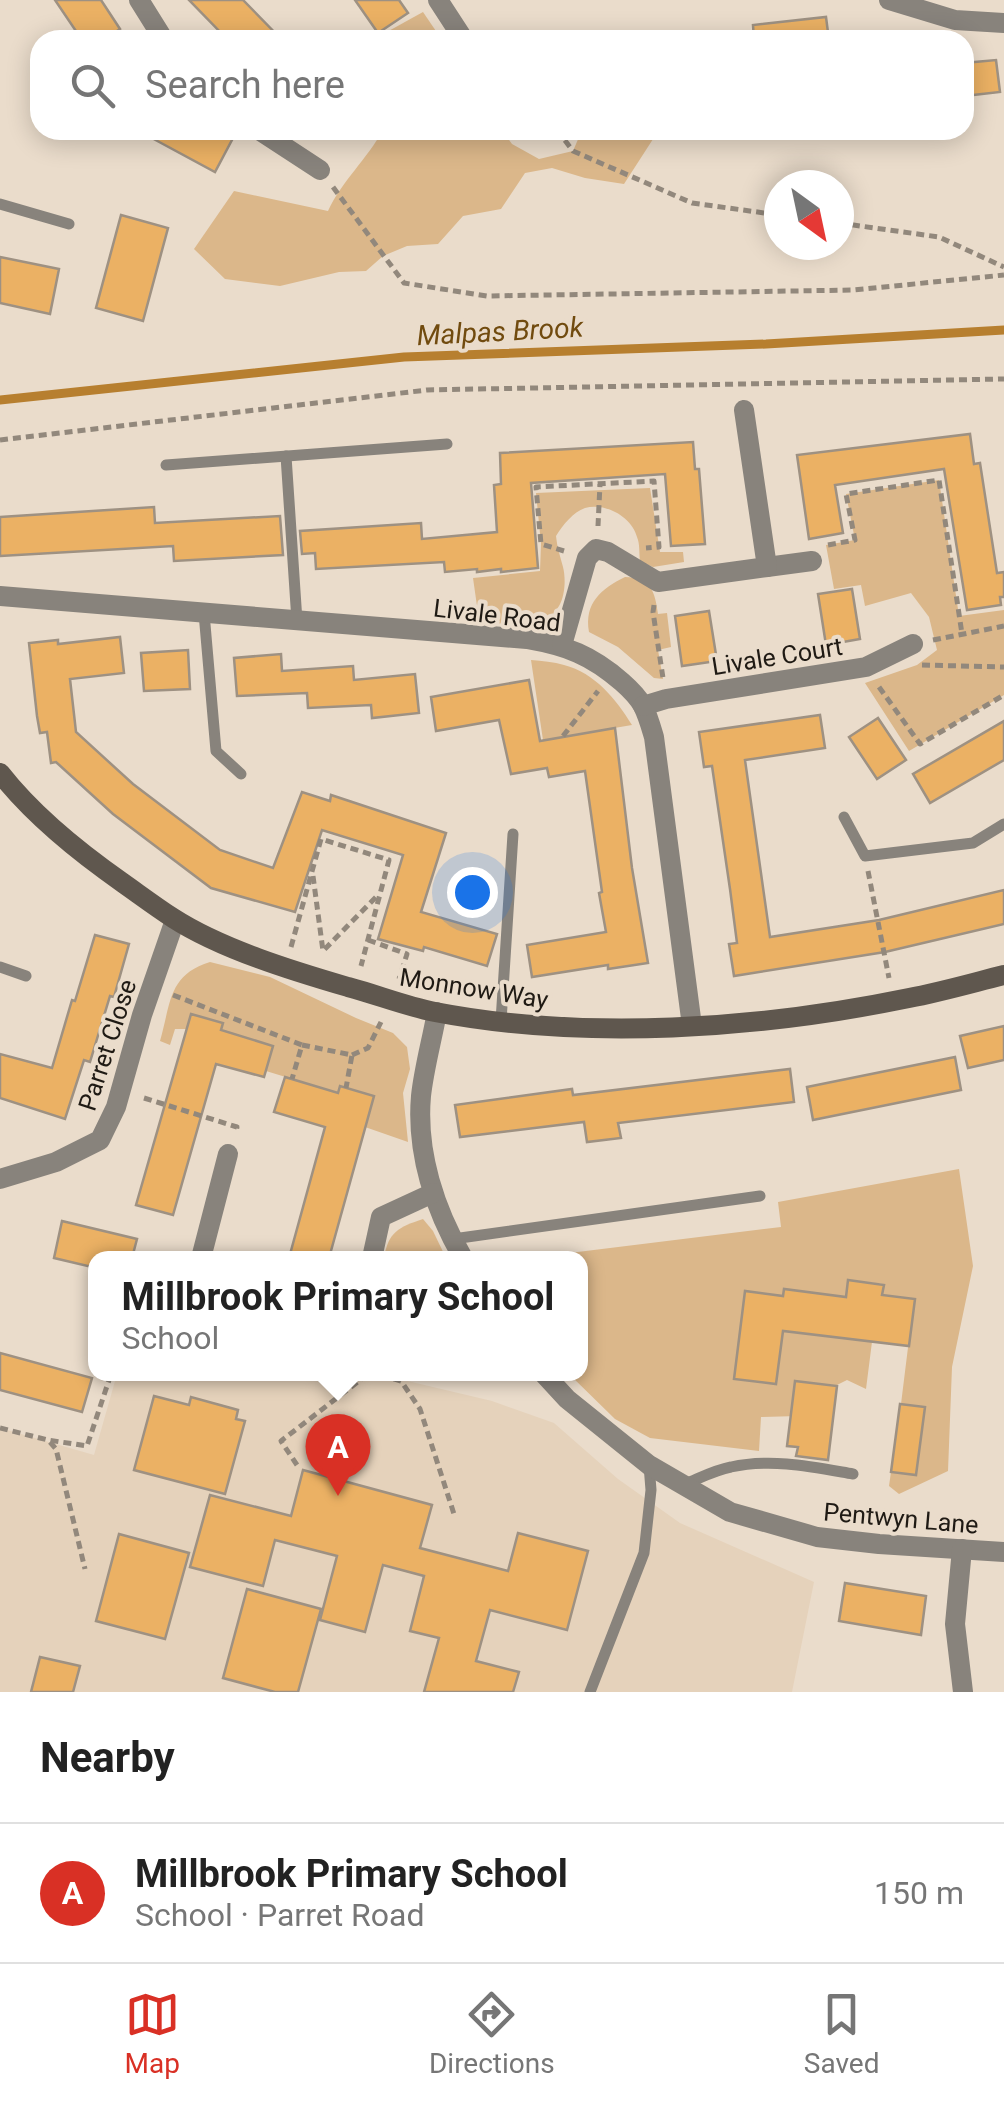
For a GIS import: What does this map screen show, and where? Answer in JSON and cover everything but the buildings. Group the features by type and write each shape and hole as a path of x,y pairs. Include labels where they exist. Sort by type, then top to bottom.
{"street":[{"path":"139,0 158,30"},
{"path":"438,0 458,30"},
{"path":"889,0 955,20 1004,22"},
{"path":"274,140 320,170"},
{"path":"744,410 768,567"},
{"path":"562,645 597,553 658,582 812,561"},
{"name":"Livale Road","path":"0,596 527,640 562,645 588,656 633,692 643,706 654,737 692,1026"},
{"name":"Livale Court","path":"643,706 666,698 866,668 914,644"},
{"name":"Monnow Way","path":"0,772 13,790 89,859 175,920 286,967 392,1002 437,1012 584,1029 692,1026 799,1016 894,1001 1004,975"},
{"name":"Parret Close","path":"0,1178 56,1162 100,1140 116,1107 175,920"},
{"path":"437,1012 421,1096 422,1144 433,1193 459,1251"},
{"path":"202,1251 228,1154"},
{"path":"374,1251 381,1218 433,1193"},
{"name":"Pentwyn Lane","path":"551,1381 649,1465 730,1512 817,1537 1004,1552"},
{"path":"962,1549 956,1624 963,1692"}],"lane":[{"path":"0,204 69,224"},
{"path":"166,465 446,444"},
{"path":"286,456 298,621"},
{"path":"204,613 216,752 241,774"},
{"path":"844,817 865,856 973,843 1004,824"},
{"path":"502,1021 512,834"},
{"path":"0,967 26,976"},
{"path":"452,1240 760,1196"},
{"path":"685,1484 730,1467 754,1465 788,1463 853,1474"},
{"path":"590,1692 644,1553 651,1490 649,1465"}],"path":[{"path":"566,140 574,151 692,203 764,213"},
{"path":"320,170 404,284 487,296 835,291 1004,275"},
{"path":"854,226 939,237 1004,267"},
{"path":"0,440 427,390 1004,379"},
{"path":"812,561 826,545 855,540 846,494 939,480 962,634"},
{"path":"654,481 659,547 597,553 541,544 536,487 600,484 654,481"},
{"path":"597,553 600,484"},
{"path":"658,582 653,612 666,698"},
{"path":"914,644 1004,626"},
{"path":"917,666 1004,667"},
{"path":"866,668 920,744 1004,696"},
{"path":"563,736 612,673"},
{"path":"286,967 322,838 389,860 355,988"},
{"path":"865,856 894,1001"},
{"path":"312,870 323,951 380,893"},
{"path":"152,987 302,1045 352,1054 346,1088"},
{"path":"292,1080 302,1045"},
{"path":"121,1090 238,1127 228,1154"},
{"path":"0,1428 87,1446 108,1381"},
{"path":"296,1464 282,1441 359,1381"},
{"path":"402,1381 420,1408 454,1514"},
{"path":"48,1440 56,1449 85,1568"}],"shaded area":[{"path":"423,12 435,30 390,30"},
{"path":"377,140 509,140 539,159 573,151 578,140 652,140 624,184 552,168 525,173 501,209 463,216 438,244 407,246 383,256 366,271 339,272 280,286 225,279 194,249 234,191 328,211"},
{"path":"939,480 959,616 1004,610 1004,695 909,751 865,683 917,665 937,650 929,617 911,593 865,606 861,585 834,589 826,545 855,540 846,494"},
{"path":"650,488 660,552 683,552 684,562 653,567 640,561 638,540 624,517 601,507 585,508 572,516 556,536 564,587 561,602 550,619 529,626 479,620 473,578 540,571 536,493"},
{"path":"625,577 646,583 653,592 658,614 667,613 671,647 658,650 663,679 654,678 618,647 589,632 589,613 596,598"},
{"path":"531,660 560,664 585,674 612,697 632,725 543,740"},
{"path":"210,962 270,977 393,1033 407,1047 410,1069 403,1093 408,1142 365,1127 374,1096 341,1086 338,1093 266,1071 273,1046 221,1030 222,1023 192,1014 186,1029 175,1029 170,1045 160,1041 173,992 186,974"},
{"path":"959,1169 973,1266 952,1367 948,1471 899,1494 889,1486 891,1472 916,1474 925,1407 901,1404 914,1299 882,1295 883,1284 849,1280 846,1297 784,1289 783,1296 745,1292 734,1379 783,1331 859,1340 873,1334 866,1389 847,1380 799,1416 761,1417 759,1451 650,1438 615,1419 576,1381 588,1381 586,1251 781,1227 778,1202"},
{"path":"423,1219 443,1251 386,1251 396,1232"},
{"path":"115,1381 408,1381 492,1401 554,1423 618,1479 680,1523 814,1582 792,1692 0,1692 0,1428 94,1455"}],"waterway":[{"name":"Malpas Brook","path":"0,400 404,357 766,344 1004,330"}],"place":[{"name":"Millbrook Primary School","path":"338,1496"}]}
